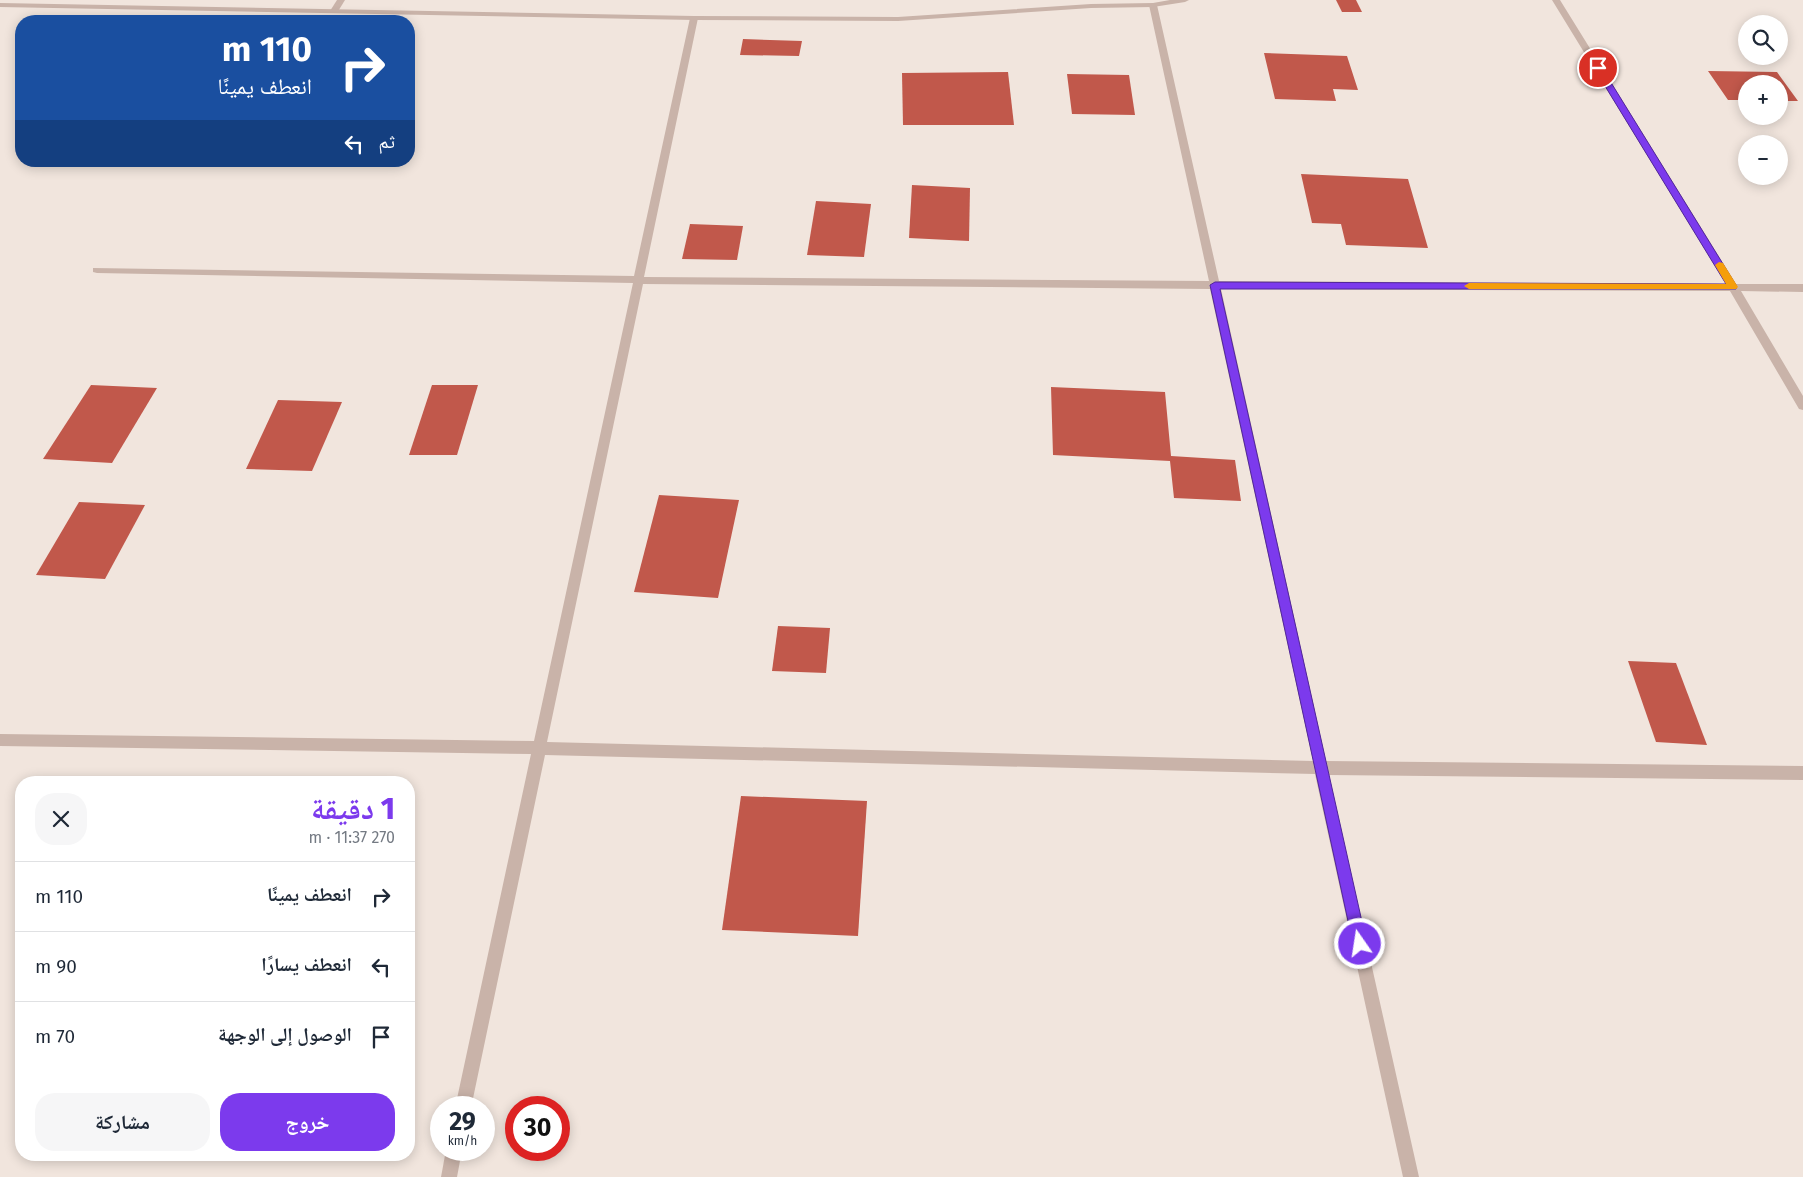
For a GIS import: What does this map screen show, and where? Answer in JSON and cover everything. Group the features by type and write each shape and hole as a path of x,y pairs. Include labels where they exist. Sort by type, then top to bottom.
{"street":[{"path":"334,11 341,0"},
{"path":"0,6 694,18 898,19 1091,6 1153,5 1185,0"},
{"path":"1556,0 1733,287 1803,406"},
{"path":"1153,5 1412,1177"},
{"path":"466,1096 694,18"},
{"path":"96,270 638,280 1803,288"},
{"path":"0,740 539,748 1321,768 1803,773"},
{"path":"448,1177 452,1161"}],"building":[{"path":"1336,0 1356,0 1362,12 1342,12"},
{"path":"743,39 802,41 799,56 740,55"},
{"path":"1264,53 1347,56 1358,90 1333,89 1336,101 1275,99"},
{"path":"1708,71 1777,72 1779,75 1738,75 1738,100 1728,100"},
{"path":"1008,72 1014,125 903,125 902,73"},
{"path":"1067,74 1129,75 1135,115 1072,114"},
{"path":"1788,87 1798,101 1788,101"},
{"path":"1301,174 1408,179 1428,248 1346,245 1341,224 1312,223"},
{"path":"912,185 970,188 969,241 909,238"},
{"path":"816,201 871,204 864,257 807,255"},
{"path":"690,224 743,226 737,260 682,259"},
{"path":"91,385 157,388 112,463 43,459"},
{"path":"432,385 478,385 457,455 409,455"},
{"path":"1051,387 1165,392 1171,456 1235,460 1241,501 1174,498 1170,461 1053,455"},
{"path":"278,400 342,402 312,471 246,469"},
{"path":"659,495 739,500 718,598 634,592"},
{"path":"79,502 145,505 105,579 36,575"},
{"path":"778,626 830,628 826,673 772,671"},
{"path":"1628,661 1676,663 1707,745 1656,742"},
{"path":"741,796 867,801 858,936 722,930"}],"slow traffic":[{"path":"1469,286 1733,287 1719,265"}],"route":[{"path":"1360,944 1215,285 1733,287 1598,68"}]}
